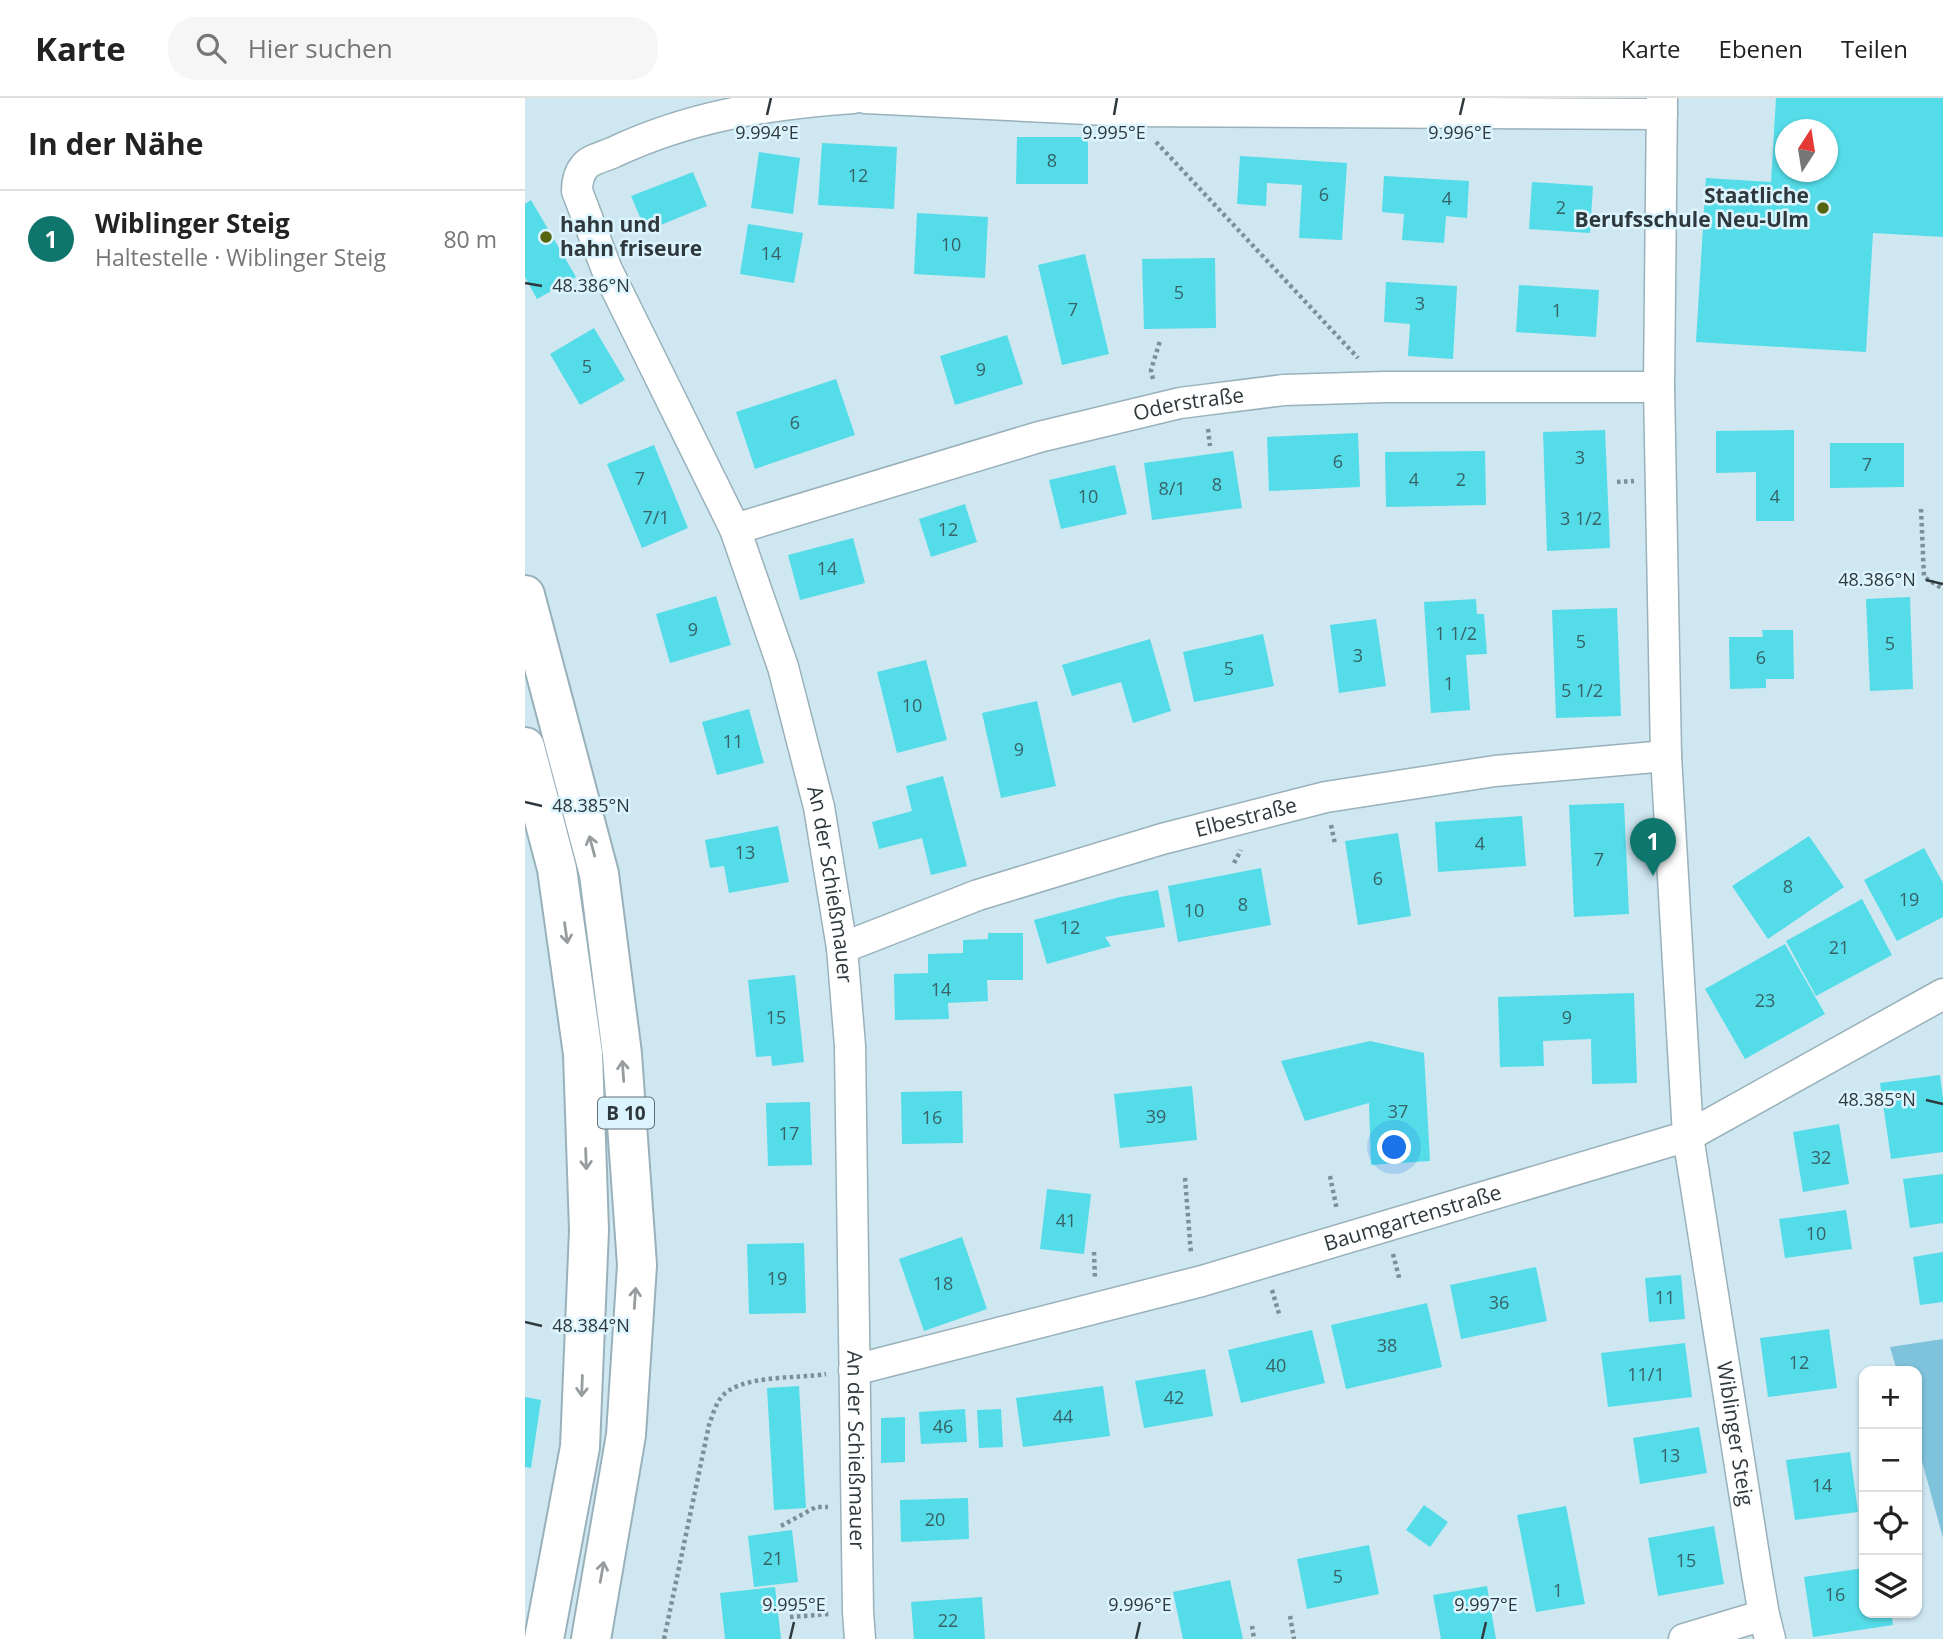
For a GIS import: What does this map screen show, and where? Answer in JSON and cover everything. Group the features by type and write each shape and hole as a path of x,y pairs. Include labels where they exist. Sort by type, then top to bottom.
{"highway":[{"name":"B 10","path":"525,595 599,874 622,1054 637,1265 626,1435 591,1639"},
{"name":"B 10","path":"525,747 557,869 583,1054 589,1230 580,1447 544,1639"}],"street":[{"name":"An der Schießmauer","path":"853,98 800,101 726,113 647,136 586,165 577,179 577,191 607,270 735,529 783,667 819,807 842,948 850,1046 859,1626"},
{"path":"865,98 1128,111 1662,106"},
{"name":"Wiblinger Steig","path":"1662,106 1659,387 1666,756 1688,1136 1767,1627"},
{"name":"Oderstraße","path":"735,529 1039,438 1160,407 1284,390 1385,387 1659,387"},
{"name":"Elbestraße","path":"842,948 978,895 1163,839 1326,797 1495,771 1666,756"},
{"name":"Baumgartenstraße","path":"854,1370 1193,1283 1688,1136 1943,993"},
{"path":"1683,1639 1767,1627"}],"path":[{"path":"1128,111 1385,387"},
{"path":"1160,341 1151,370 1160,407"},
{"path":"1921,509 1924,577 1943,589"},
{"path":"1185,1178 1193,1283"},
{"path":"664,1639 709,1425 720,1399 733,1386 751,1381 854,1370"},
{"path":"781,1526 816,1507 857,1507"},
{"path":"1290,1616 1294,1639"},
{"path":"790,1617 859,1626"},
{"path":"1252,1626 1254,1639"}],"shaded area":[{"path":"1943,1339 1943,1538 1922,1461 1922,1366 1896,1366 1890,1347"}],"building":[{"name":"Staatliche Berufsschule Neu-Ulm","path":"1776,98 1943,98 1943,237 1873,233 1866,352 1696,342 1706,178 1771,182"},
{"path":"1017,137 1088,137 1088,184 1016,184"},
{"path":"822,143 897,147 894,209 818,205"},
{"path":"759,152 800,158 793,214 751,208"},
{"path":"1240,156 1347,163 1342,240 1299,238 1302,185 1267,183 1266,206 1237,204"},
{"path":"693,172 707,206 646,231 631,196"},
{"path":"1384,176 1469,181 1467,218 1446,216 1444,243 1402,240 1404,214 1382,212"},
{"path":"1532,182 1593,186 1590,233 1529,229"},
{"path":"531,200 576,277 537,299 525,277 525,204"},
{"path":"917,213 988,217 985,278 914,274"},
{"path":"748,224 803,233 794,283 740,274"},
{"path":"1085,254 1109,354 1062,365 1038,265"},
{"path":"1215,258 1216,328 1144,329 1142,259"},
{"path":"1386,282 1457,286 1453,359 1408,356 1410,324 1384,322"},
{"path":"1519,285 1599,290 1596,337 1516,332"},
{"path":"594,328 625,380 580,405 550,354"},
{"path":"1007,335 1023,384 955,405 940,356"},
{"path":"836,379 855,435 755,469 736,412"},
{"path":"1605,430 1610,548 1547,551 1543,432"},
{"path":"1794,430 1794,521 1756,521 1756,472 1716,473 1716,431"},
{"path":"1358,433 1360,487 1269,491 1267,437"},
{"path":"1830,443 1904,443 1904,487 1830,488"},
{"path":"654,445 688,528 642,548 607,464"},
{"path":"1233,451 1242,508 1152,520 1144,463"},
{"path":"1485,451 1486,505 1386,507 1385,452"},
{"path":"1115,465 1127,514 1061,529 1049,480"},
{"path":"965,504 977,542 931,557 919,519"},
{"path":"853,538 865,583 800,600 788,555"},
{"path":"716,596 731,645 670,663 656,614"},
{"path":"1910,597 1913,689 1870,691 1866,599"},
{"path":"1476,599 1477,614 1484,614 1487,654 1466,655 1470,710 1431,713 1424,602"},
{"path":"1617,608 1621,716 1556,718 1552,610"},
{"path":"1376,619 1386,686 1339,693 1330,625"},
{"path":"1762,630 1793,630 1794,679 1766,679 1766,688 1730,689 1729,637 1763,637"},
{"path":"1263,634 1274,686 1194,702 1183,652"},
{"path":"1150,639 1171,711 1133,723 1121,682 1072,696 1062,665"},
{"path":"926,660 947,740 897,753 877,672"},
{"path":"1037,701 1056,786 1001,798 982,713"},
{"path":"749,709 764,763 717,775 702,722"},
{"path":"943,776 967,866 931,875 922,838 879,849 872,822 912,811 906,786"},
{"path":"1624,803 1629,914 1574,917 1569,805"},
{"path":"1522,816 1526,866 1438,872 1435,822"},
{"path":"778,826 789,882 729,893 724,866 710,868 705,840"},
{"path":"1398,833 1411,916 1358,925 1345,841"},
{"path":"1809,836 1844,887 1768,939 1732,886"},
{"path":"1924,848 1943,883 1943,917 1897,941 1864,880"},
{"path":"1261,868 1271,925 1178,942 1168,886"},
{"path":"1158,890 1165,927 1105,937 1111,946 1047,964 1034,920 1120,897"},
{"path":"1862,899 1892,955 1816,996 1786,941"},
{"path":"988,933 1023,933 1023,980 987,980 988,1001 948,1003 949,1019 895,1020 894,974 928,973 928,954 963,953 963,940 988,939"},
{"path":"1785,944 1825,1014 1745,1059 1705,989"},
{"path":"795,975 804,1062 772,1066 771,1056 756,1057 748,980"},
{"path":"1634,993 1637,1083 1592,1084 1591,1039 1543,1041 1544,1066 1500,1067 1498,997"},
{"path":"1370,1041 1424,1053 1430,1161 1371,1165 1369,1103 1305,1121 1281,1061"},
{"path":"1940,1075 1943,1152 1891,1159 1880,1083"},
{"path":"1192,1086 1197,1140 1120,1148 1114,1094"},
{"path":"962,1091 963,1143 902,1144 901,1092"},
{"path":"810,1102 812,1165 768,1166 766,1103"},
{"path":"1839,1124 1849,1184 1803,1192 1793,1132"},
{"path":"1943,1174 1943,1223 1910,1228 1903,1179"},
{"path":"1047,1189 1091,1194 1084,1254 1040,1249"},
{"path":"1846,1210 1852,1249 1785,1258 1779,1219"},
{"path":"962,1237 987,1309 924,1331 899,1259"},
{"path":"804,1243 806,1313 749,1314 747,1244"},
{"path":"1943,1252 1943,1302 1920,1305 1913,1257"},
{"path":"1536,1267 1547,1321 1461,1339 1450,1285"},
{"path":"1681,1275 1685,1319 1649,1322 1645,1278"},
{"path":"1427,1303 1442,1367 1346,1389 1331,1325"},
{"path":"1829,1329 1837,1388 1768,1397 1760,1338"},
{"path":"1312,1330 1325,1383 1241,1403 1228,1350"},
{"path":"1685,1343 1692,1397 1608,1407 1601,1353"},
{"path":"1205,1369 1213,1416 1144,1428 1135,1381"},
{"path":"799,1386 806,1508 774,1510 767,1388"},
{"path":"1103,1386 1110,1436 1023,1447 1016,1398"},
{"path":"525,1397 541,1400 531,1468 525,1467"},
{"path":"965,1409 967,1442 921,1444 919,1412"},
{"path":"1001,1409 1003,1447 979,1448 977,1410"},
{"path":"905,1417 905,1462 881,1463 881,1418"},
{"path":"1699,1427 1707,1473 1640,1484 1633,1438"},
{"path":"1850,1452 1858,1512 1795,1520 1786,1460"},
{"path":"968,1498 969,1539 901,1542 900,1500"},
{"path":"1424,1505 1448,1522 1430,1547 1406,1530"},
{"path":"1566,1506 1585,1604 1536,1612 1517,1515"},
{"path":"1714,1526 1724,1584 1658,1596 1648,1538"},
{"path":"792,1530 798,1582 754,1587 748,1536"},
{"path":"1369,1545 1379,1594 1307,1609 1297,1559"},
{"path":"1859,1569 1859,1618 1892,1618 1893,1625 1813,1637 1804,1577"},
{"path":"1230,1580 1243,1639 1183,1639 1173,1592"},
{"path":"1487,1586 1496,1639 1441,1639 1433,1595"},
{"path":"775,1587 781,1639 725,1639 720,1593"},
{"path":"982,1597 985,1639 914,1639 911,1602"}],"place":[{"name":"Staatliche Berufsschule Neu-Ulm","path":"1823,208"},
{"name":"hahn und hahn friseure","path":"546,237"},
{"name":"Wiblinger Steig","path":"1653,876"}]}
